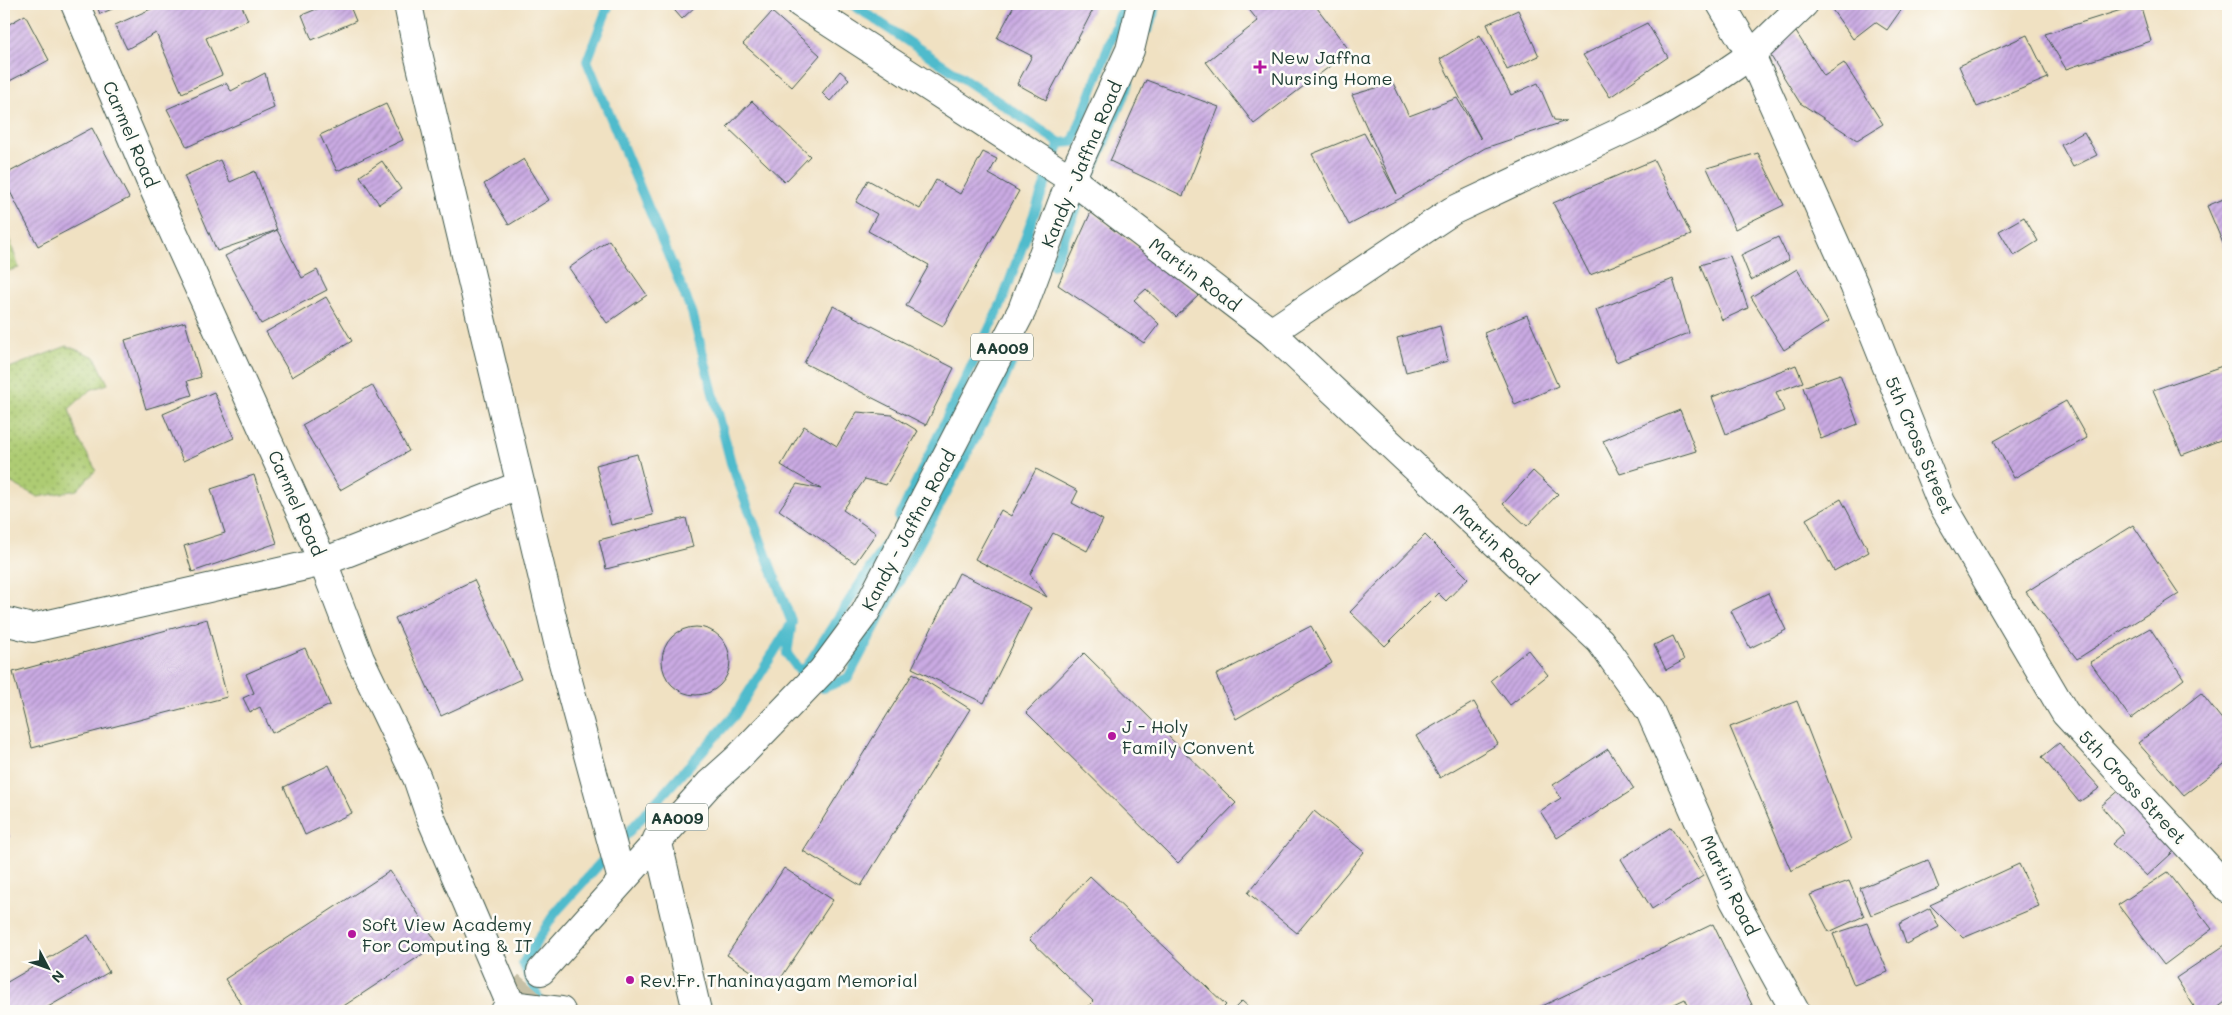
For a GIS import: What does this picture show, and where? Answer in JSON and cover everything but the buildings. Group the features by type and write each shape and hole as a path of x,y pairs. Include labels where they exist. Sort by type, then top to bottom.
{"main road":[{"name":"Carmel Road","path":"75,4 153,187 323,562 360,660 417,778 430,816 508,1008"},
{"path":"408,4 419,59 562,659 622,880"},
{"name":"Martin Road","path":"801,4 1070,179 1271,332 1600,641 1650,711 1734,900 1795,1011"},
{"name":"Kandy - Jaffna Road","path":"541,972 657,839 709,784 738,759 822,671 865,613 1022,310 1070,179 1130,50 1141,4"},
{"name":"5th Cross Street","path":"1721,4 1751,55 1854,285 1942,502 2065,713 2228,889"},
{"path":"1271,332 1452,211 1652,118 1707,85 1751,55 1804,4"},
{"path":"4,621 32,628 323,562 521,485"},
{"path":"657,839 697,1011"},
{"path":"508,1008 561,1011"}],"green space":[{"path":"4,223 19,268 4,272"},
{"path":"67,346 95,357 108,384 90,390 69,409 78,438 96,470 77,490 38,497 4,479 4,370"}],"waterway":[{"path":"542,1006 523,963 555,913 734,716 792,623 731,463 692,312 587,61 609,4"},
{"path":"852,4 1060,143"},
{"path":"899,518 1002,302 1060,143 1073,142 1124,4"},
{"path":"1148,29 1157,4"},
{"path":"1053,265 1129,83"},
{"path":"791,628 787,654 802,674 823,688 848,678 996,399 1023,336"},
{"path":"802,674 887,542"}],"tunnel":[{"path":"511,1005 541,971"}],"place":[{"name":"New Jaffna Nursing Home","path":"1260,67"},
{"name":"J - Holy Family Convent","path":"1112,736"},
{"name":"Soft View Academy For Computing & IT","path":"352,934"},
{"name":"Rev.Fr. Thaninayagam Memorial","path":"630,980"}]}
